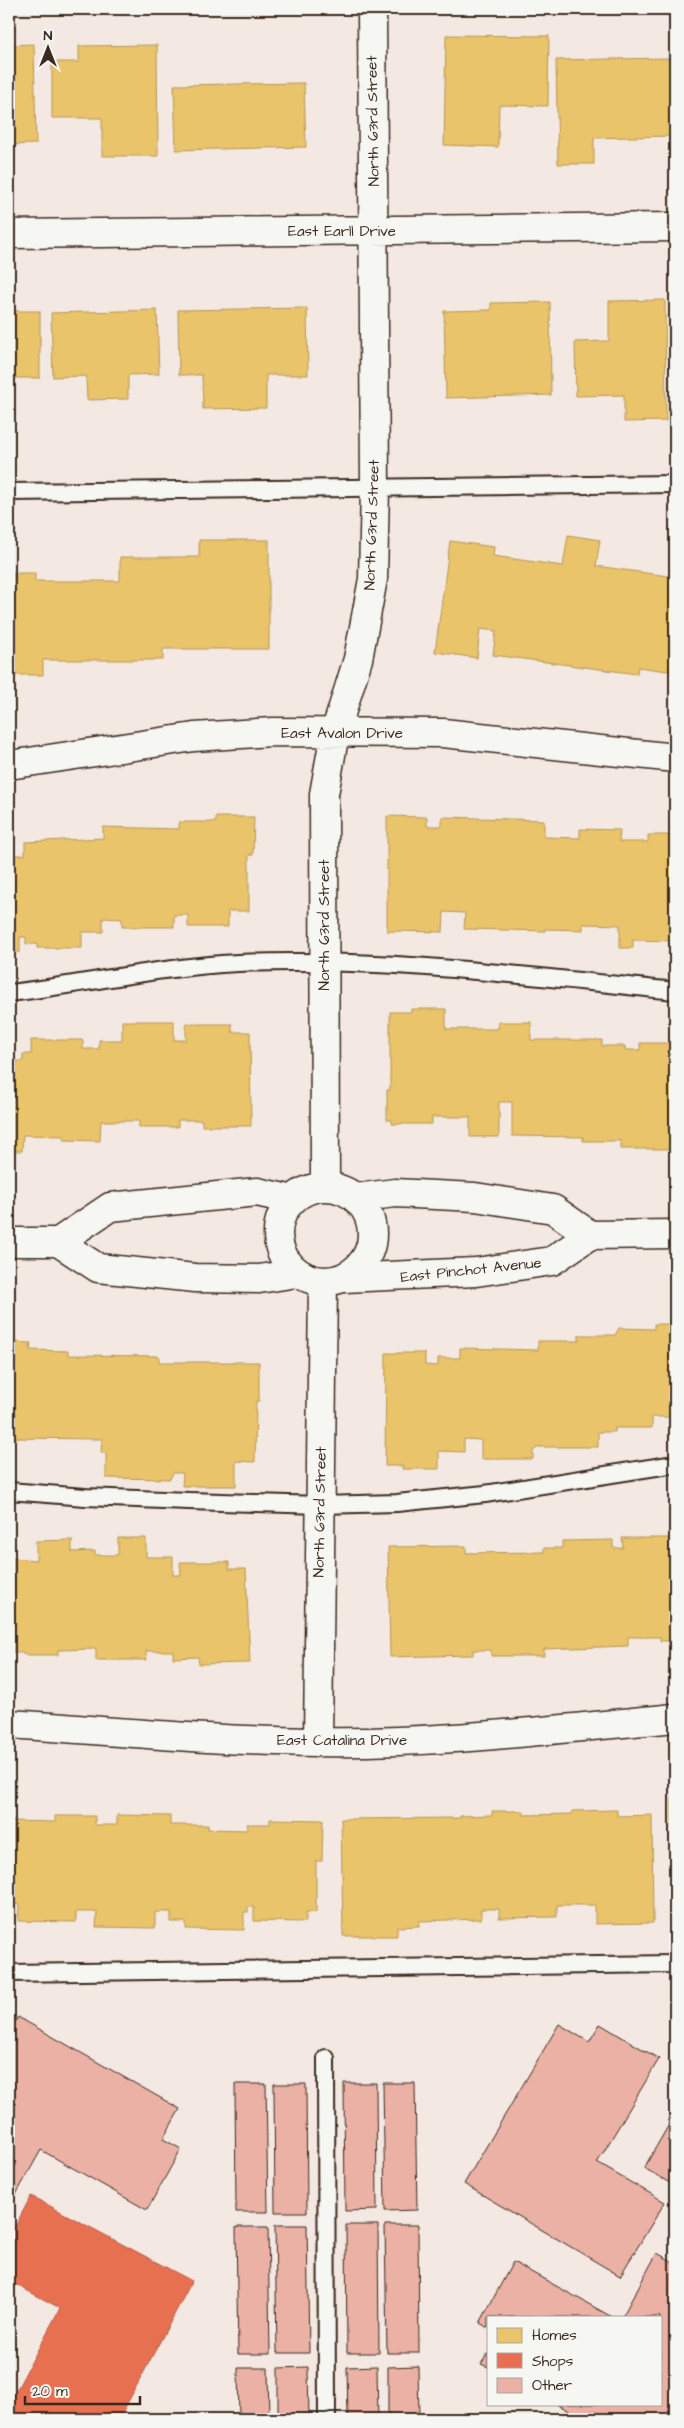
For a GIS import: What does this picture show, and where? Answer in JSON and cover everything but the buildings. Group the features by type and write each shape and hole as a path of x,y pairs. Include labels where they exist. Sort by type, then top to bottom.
{"street":[{"name":"North 63rd Street","path":"325,1186 324,794 335,733 358,659 373,579 375,488 372,9"},
{"name":"East Earll Drive","path":"9,234 675,228"},
{"name":"East Avalon Drive","path":"9,765 194,737 273,732 443,733 675,758"},
{"path":"325,1186 336,1188 356,1198 366,1209 371,1221 372,1241 366,1261 356,1271 334,1280 314,1280 297,1273 287,1263 280,1250 278,1237 279,1223 284,1210 292,1200 302,1193 325,1186"},
{"path":"58,1242 110,1207 257,1192 292,1200"},
{"path":"356,1198 395,1193 474,1196 553,1209 590,1235 675,1234"},
{"name":"East Pinchot Avenue","path":"334,1280 476,1272 552,1261 590,1235"},
{"path":"9,1242 58,1242 98,1268 195,1278 259,1279 297,1273"},
{"name":"North 63rd Street","path":"318,1742 320,1505 334,1280"},
{"name":"East Catalina Drive","path":"9,1724 168,1736 318,1742 454,1739 675,1718"}],"lane":[{"path":"9,492 675,484"},
{"path":"9,993 158,971 237,964 324,962 422,966 675,991"},
{"path":"9,1491 86,1497 320,1505 397,1503 475,1495 675,1464"},
{"path":"9,1973 675,1964"},
{"path":"326,2058 327,2419"}]}
